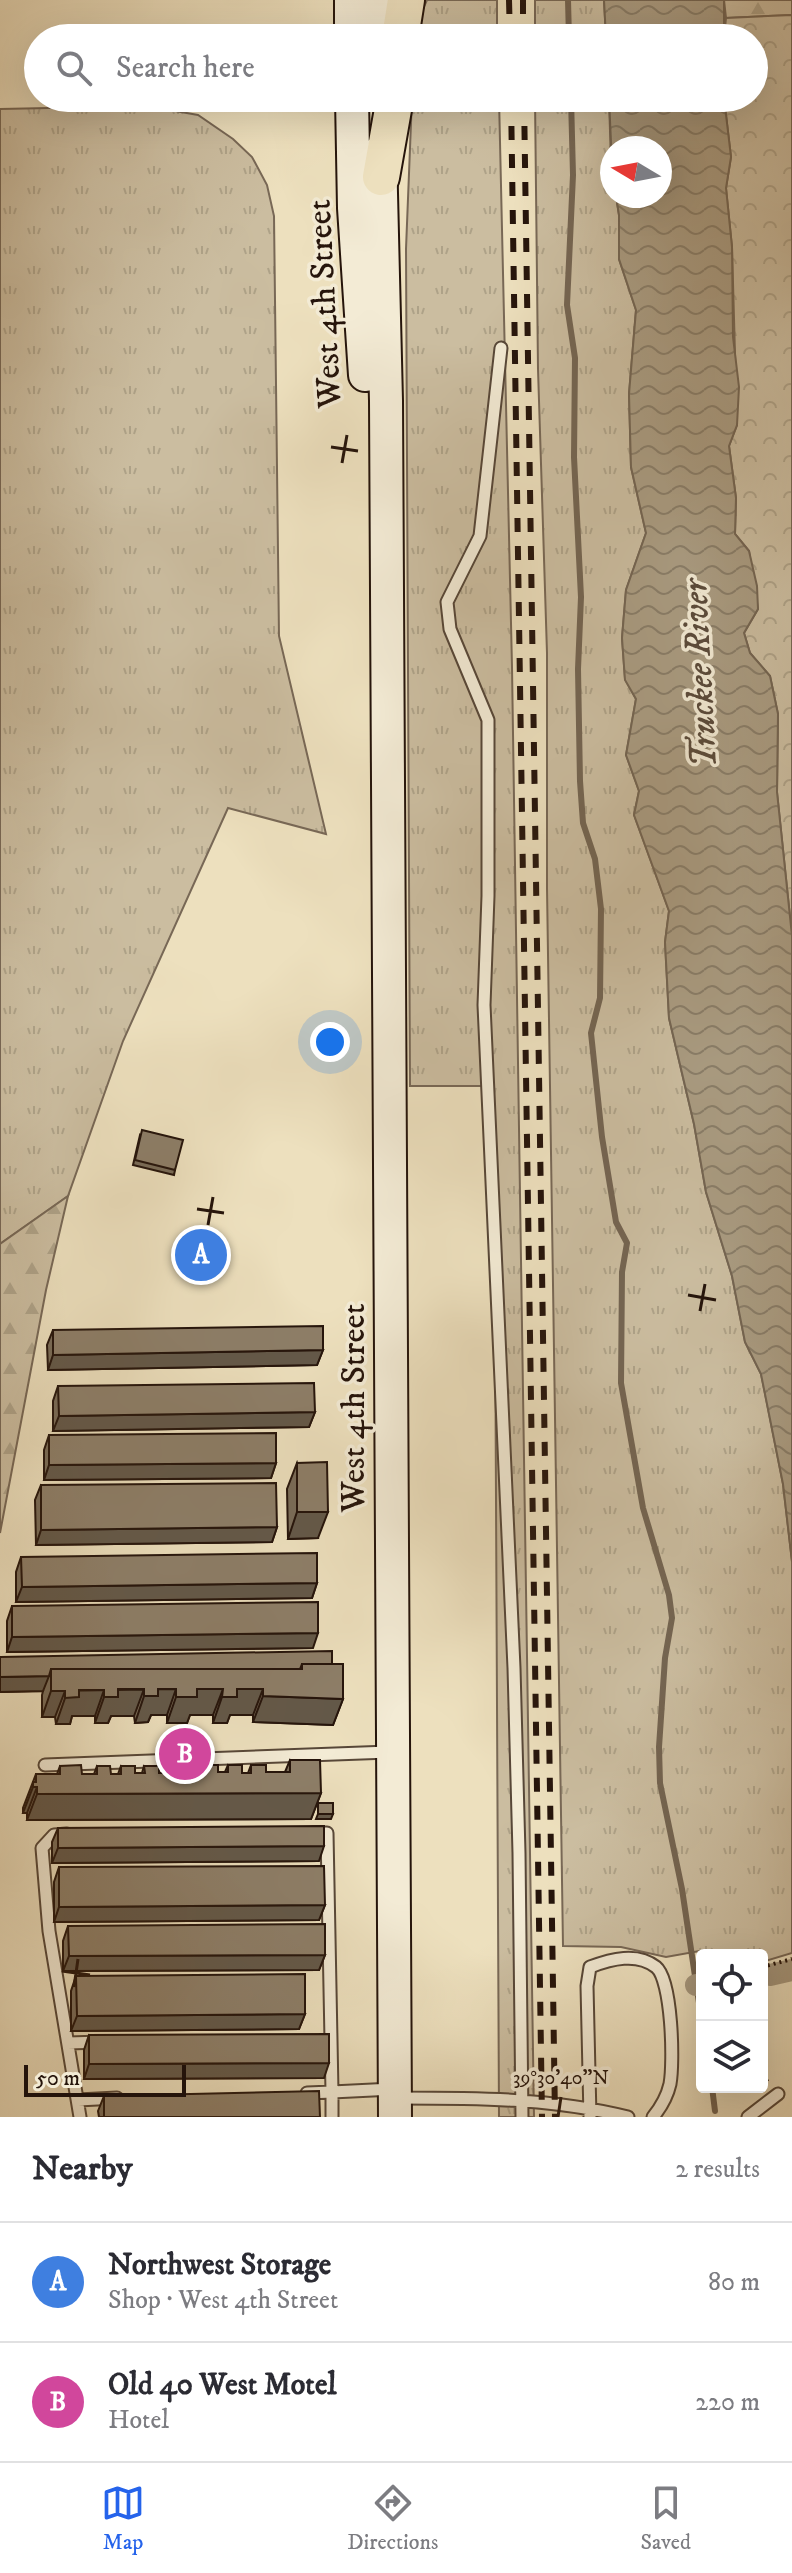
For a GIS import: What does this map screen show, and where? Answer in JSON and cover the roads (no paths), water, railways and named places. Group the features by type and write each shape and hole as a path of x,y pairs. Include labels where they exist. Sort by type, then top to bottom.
{"main road":[{"path":"351,0 351,24"},
{"path":"377,0 378,24"},
{"path":"402,24 406,0"},
{"name":"West 4th Street","path":"352,112 354,208 386,698"},
{"name":"West 4th Street","path":"380,112 386,416 395,2101"},
{"path":"381,177 393,112"}],"lane":[{"path":"501,348 480,536 447,602 450,629 488,720 488,896 484,1005 511,1579 522,2117"},
{"path":"45,1765 392,1752"},
{"path":"296,1833 327,1833 332,2117"},
{"path":"80,2117 49,1931 42,1848 54,1835 84,1834"},
{"path":"590,2112 587,1986 590,1967 612,1958 640,1959 657,1967 666,1980 671,2041 670,2080 665,2101 653,2117"},
{"path":"315,2039 331,2039"},
{"path":"68,2043 114,2042"},
{"path":"288,2093 332,2092 395,2101 522,2100 628,2117"},
{"path":"748,2117 778,2094"},
{"path":"78,2100 123,2098"}],"water":[{"path":"604,0 724,0 724,24 605,24"},
{"name":"Truckee River","path":"610,112 726,112 731,157 726,188 732,247 733,337 739,387 737,425 729,446 736,498 735,534 749,551 757,586 758,609 744,633 750,653 770,676 778,714 777,792 792,936 792,1562 783,1484 761,1374 745,1342 732,1276 706,1192 694,1124 669,1018 665,942 669,911 634,815 639,791 626,755 636,699 625,680 622,638 626,590 646,533 631,467 629,394 636,310 619,259 618,208 672,208 672,136 611,136"}],"waterway":[{"path":"568,0 569,24"},
{"path":"571,112 573,175 567,305 575,358 574,457 581,597 578,669 580,781 583,823 595,859 601,909 600,998 591,1033 602,1137 616,1222 627,1243 622,1272 621,1383 643,1508 669,1595 672,1618 665,1658 659,1747 660,1783 682,1889 702,2021"},
{"path":"770,1975 792,1970"},
{"path":"713,2093 715,2111"}],"railway":[{"path":"509,0 510,24"},
{"path":"523,0 523,24"},
{"path":"511,112 542,2117"},
{"path":"524,112 555,2117"}],"place":[{"name":"Northwest Storage","path":"201,1255"},
{"name":"Old 40 West Motel","path":"185,1754"}]}
